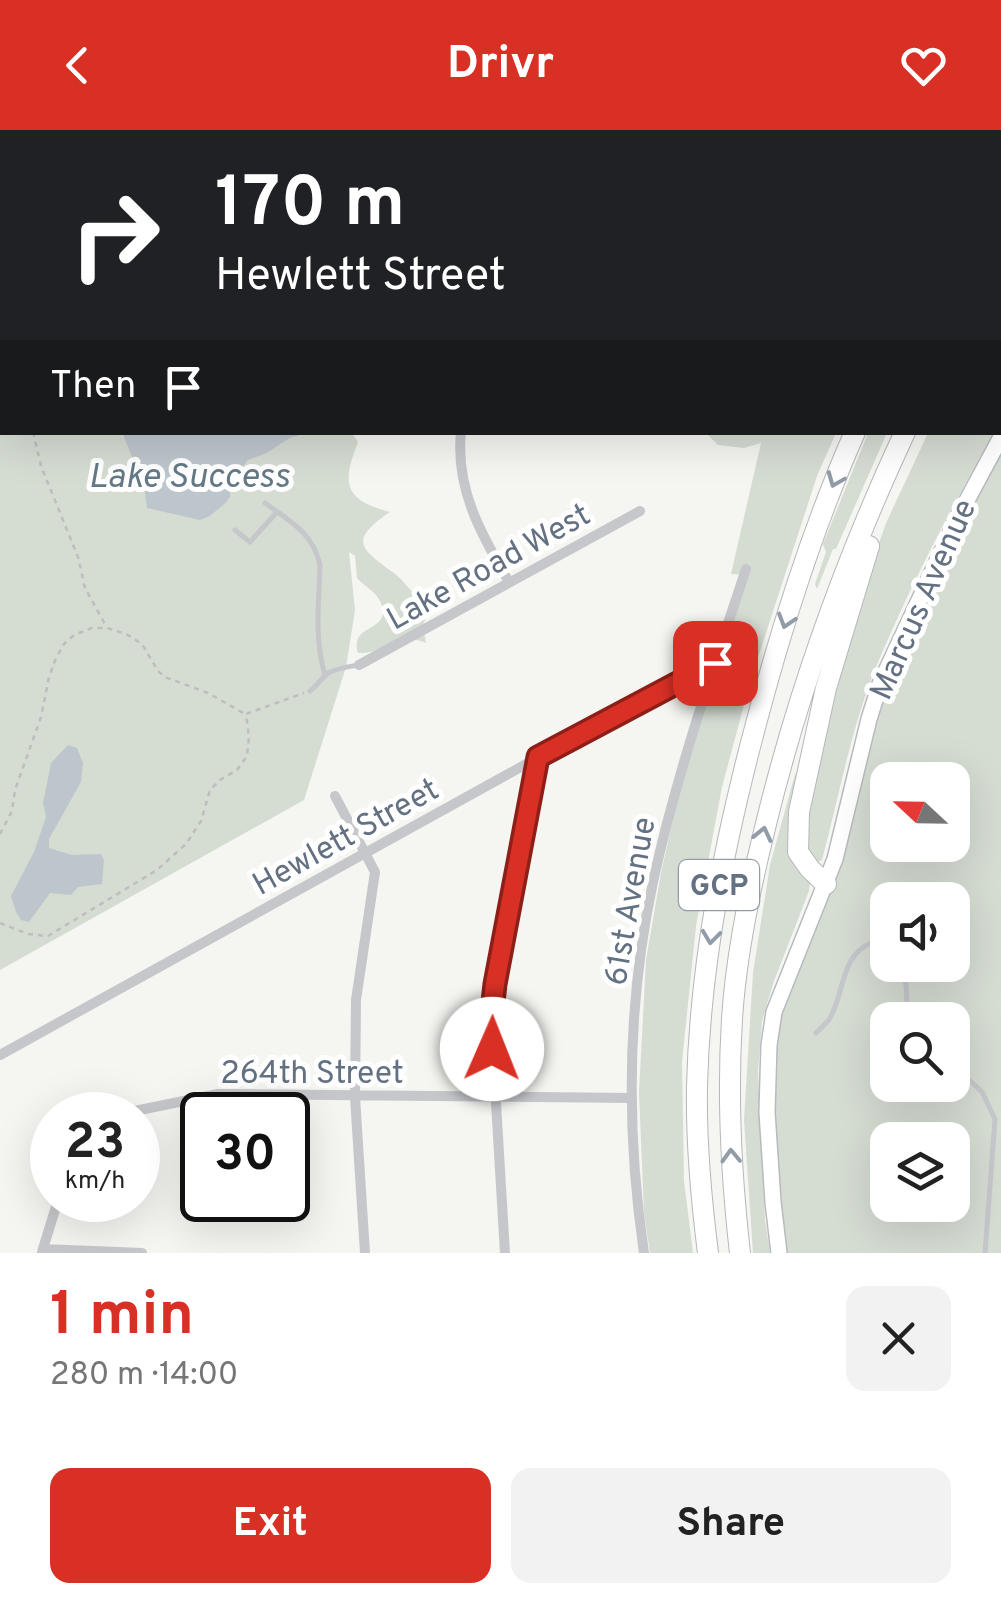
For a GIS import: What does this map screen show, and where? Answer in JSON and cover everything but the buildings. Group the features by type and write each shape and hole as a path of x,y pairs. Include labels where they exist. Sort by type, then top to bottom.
{"highway":[{"name":"GCP","path":"708,1253 697,1088 712,923 746,762 772,666 816,528 854,435"},
{"name":"GCP","path":"740,1253 731,1180 729,1098 732,1015 750,892 778,773 829,614 876,495 907,435"},
{"path":"826,884 798,852 800,812 846,614 870,542 897,481 908,435"}],"main road":[{"name":"Marcus Avenue","path":"779,1253 768,1140 768,1045 778,998 835,859 880,684 958,517 1001,436"}],"street":[{"path":"461,435 462,480 468,504 509,582"},
{"name":"Lake Road West","path":"359,665 640,511"},
{"name":"61st Avenue","path":"644,1253 632,1098 634,1021 643,946 653,884 678,782 746,569"},
{"name":"Hewlett Street","path":"0,1054 715,663"},
{"path":"505,1253 491,1020 538,757"},
{"path":"334,796 375,872 356,1000 355,1096 365,1253"},
{"name":"264th Street","path":"160,1106 218,1094 632,1098"},
{"path":"51,1222 42,1251 142,1253"}],"lane":[{"path":"265,504 306,535 318,554 317,638 324,676"},
{"path":"235,530 250,542 277,512"},
{"path":"310,690 324,676 359,665"},
{"path":"816,1033 830,1019 846,970 856,953 870,943"},
{"path":"970,1081 982,1092 995,1118 986,1253"}],"path":[{"path":"34,435 41,466 78,557 85,588 106,628"},
{"path":"0,834 12,811 56,658 74,635 92,628 126,634 142,644 165,677 208,692 246,714"},
{"path":"246,714 310,690"},
{"path":"0,922 28,934 48,936 177,854 201,821 210,790 237,770 247,756 246,714"}],"shaded area":[{"path":"0,435 124,435 144,486 148,508 210,516 230,497 232,481 248,459 301,435 353,435 358,442 350,469 350,488 363,502 390,512 368,530 364,544 374,558 431,605 423,625 426,643 398,641 358,653 359,636 377,623 383,611 378,597 357,578 355,556 349,552 355,610 346,667 304,800 0,970"},
{"path":"708,435 835,435 817,476 751,679 722,787 696,926 682,1062 684,1181 693,1253 650,1253 644,1213 639,1092 646,960 680,789 746,575 731,574 761,443 744,448 718,445"},
{"path":"867,435 886,435 817,589 815,584 826,552 823,544"},
{"path":"927,435 993,435 931,548 876,667 852,738 822,860 814,864 802,843 848,632 886,523"},
{"path":"1001,437 1001,1253 779,1253 769,1045 826,884 869,719"},
{"path":"795,774 800,775 803,876 810,883 762,1021 758,1071 770,1253 753,1253 744,1120 753,973 770,865"}],"water":[{"name":"Lake Success","path":"301,435 248,460 232,481 226,503 200,520 147,508 144,486 124,438"},
{"path":"68,745 77,748 83,763 81,782 49,839 49,848 72,855 101,854 102,884 78,887 71,895 50,893 29,922 21,920 11,896 34,852 46,817 43,803 51,763"}],"route":[{"path":"492,1049 495,984 538,757 715,663"}]}
